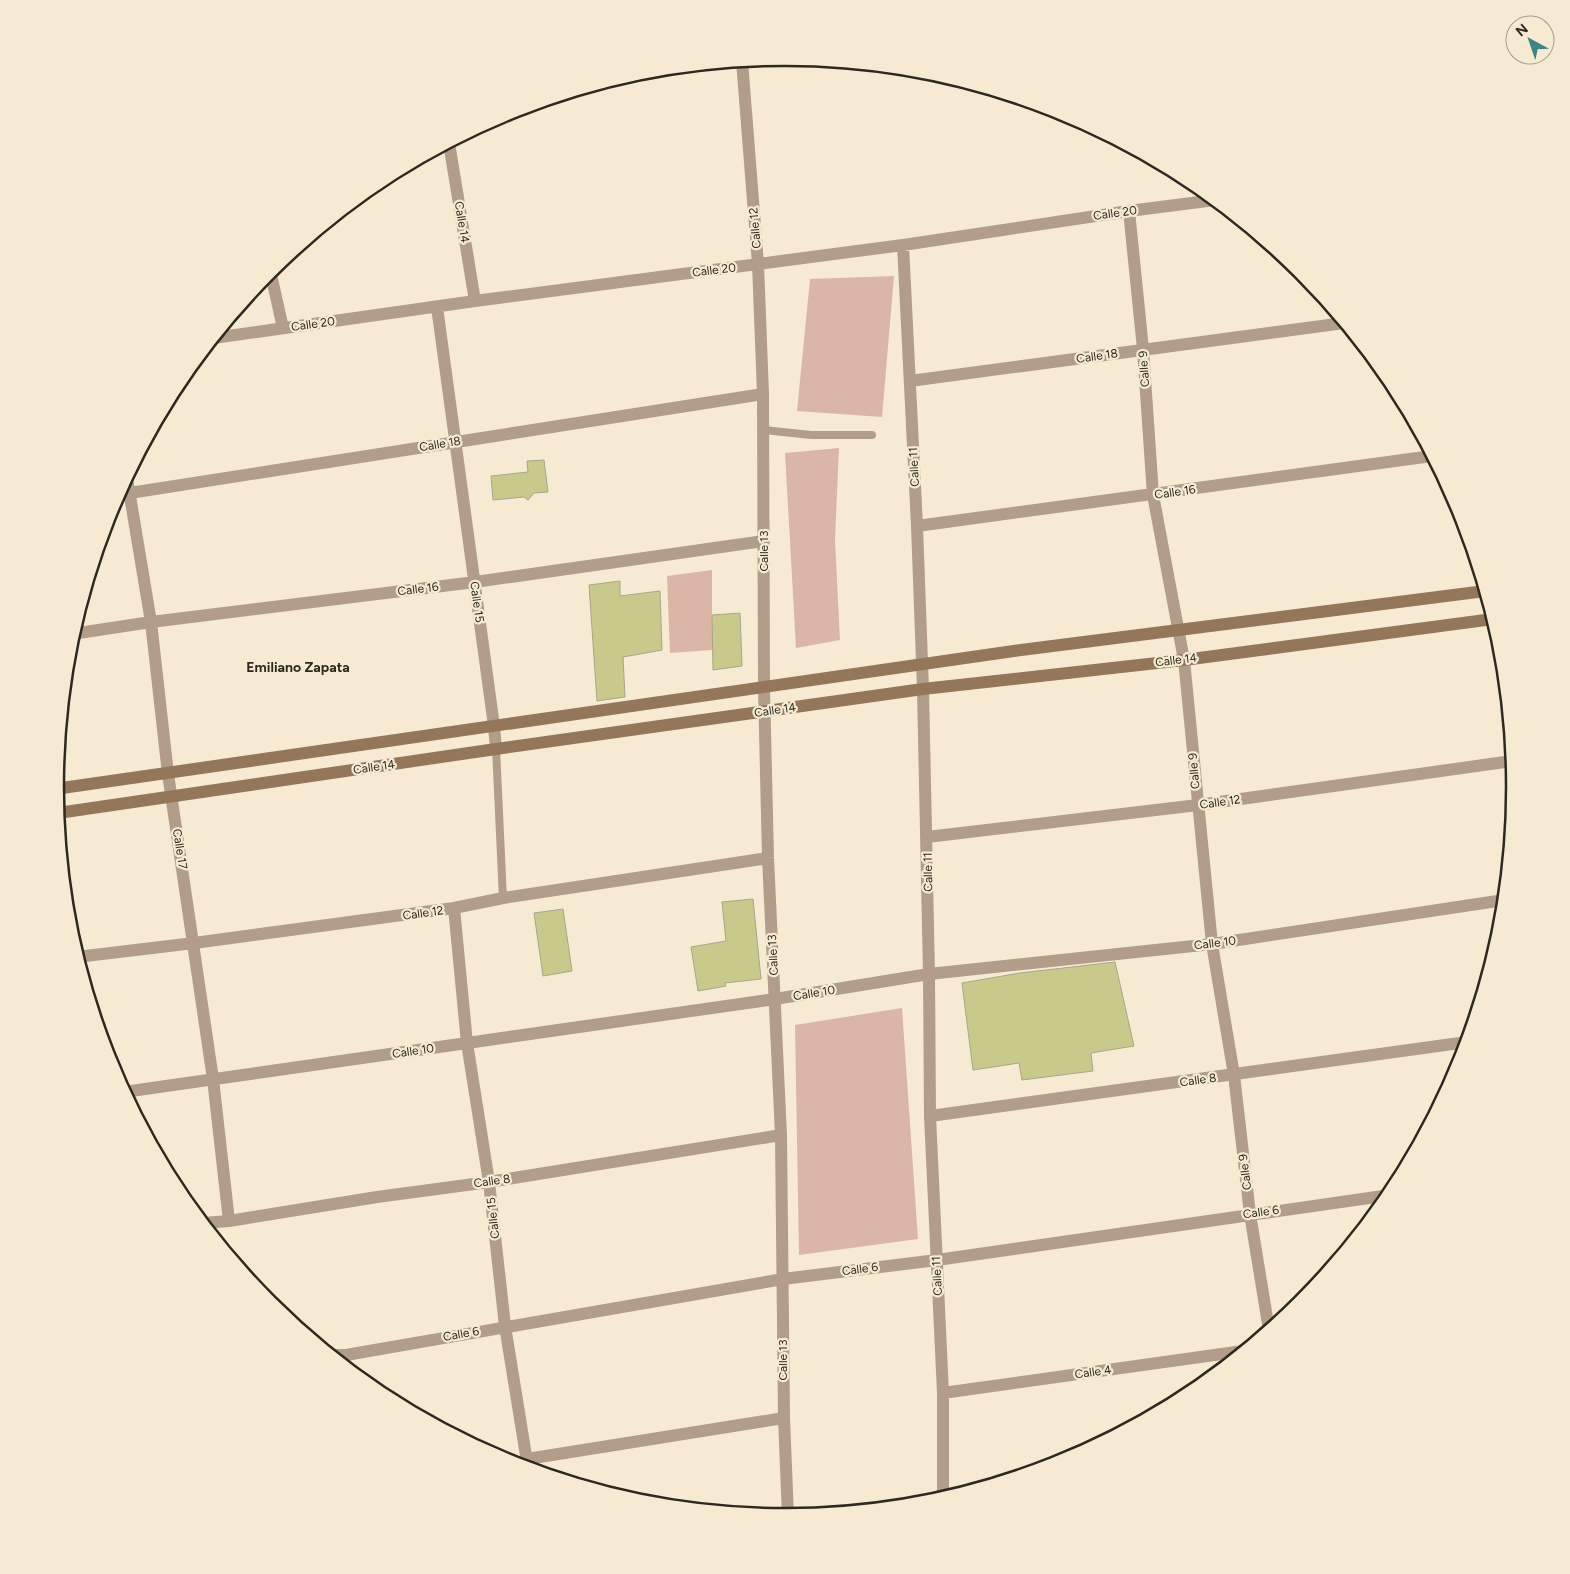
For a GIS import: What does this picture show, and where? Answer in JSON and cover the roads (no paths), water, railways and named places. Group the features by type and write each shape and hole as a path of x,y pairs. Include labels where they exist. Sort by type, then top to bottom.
{"main road":[{"name":"Calle 14","path":"64,788 921,666 1021,650 1479,592"},
{"name":"Calle 14","path":"65,812 923,689 1184,660 1486,620"}],"street":[{"name":"Calle 12","path":"742,67 758,264 763,394"},
{"name":"Calle 14","path":"449,149 475,301"},
{"name":"Calle 20","path":"222,337 437,308 475,301 903,245 1205,201"},
{"name":"Calle 9","path":"1128,211 1143,349 1153,495 1184,660 1212,944 1234,1075 1250,1214 1268,1323"},
{"name":"Calle 11","path":"903,245 918,526 927,837 930,1116 942,1393 943,1490"},
{"path":"272,280 283,328"},
{"name":"Calle 15","path":"437,308 496,749"},
{"name":"Calle 18","path":"910,381 1337,324"},
{"name":"Calle 18","path":"127,493 763,394"},
{"name":"Calle 13","path":"763,394 764,688 768,858 780,1135 784,1418 788,1508"},
{"name":"Calle 16","path":"918,526 1426,457"},
{"name":"Calle 17","path":"124,499 151,622 168,774 213,1080 229,1221"},
{"name":"Calle 16","path":"81,633 151,622 475,582 764,541"},
{"name":"Calle 12","path":"927,837 1198,805 1505,762"},
{"name":"Calle 12","path":"84,956 454,908 503,898 768,858"},
{"name":"Calle 10","path":"131,1091 775,999 929,974 1212,944 1497,901"},
{"name":"Calle 15","path":"454,908 467,1043 489,1182 505,1326 527,1460"},
{"name":"Calle 8","path":"930,1116 1459,1043"},
{"name":"Calle 8","path":"210,1222 489,1182 780,1135"},
{"name":"Calle 6","path":"341,1355 783,1279 937,1260 1379,1197"},
{"name":"Calle 4","path":"942,1393 1233,1352"},
{"path":"534,1463 784,1418"}],"lane":[{"path":"764,430 810,435 872,435"},
{"name":"Calle 15","path":"496,749 503,898"}],"district":[{"name":"Emiliano Zapata","path":"298,667"}]}
